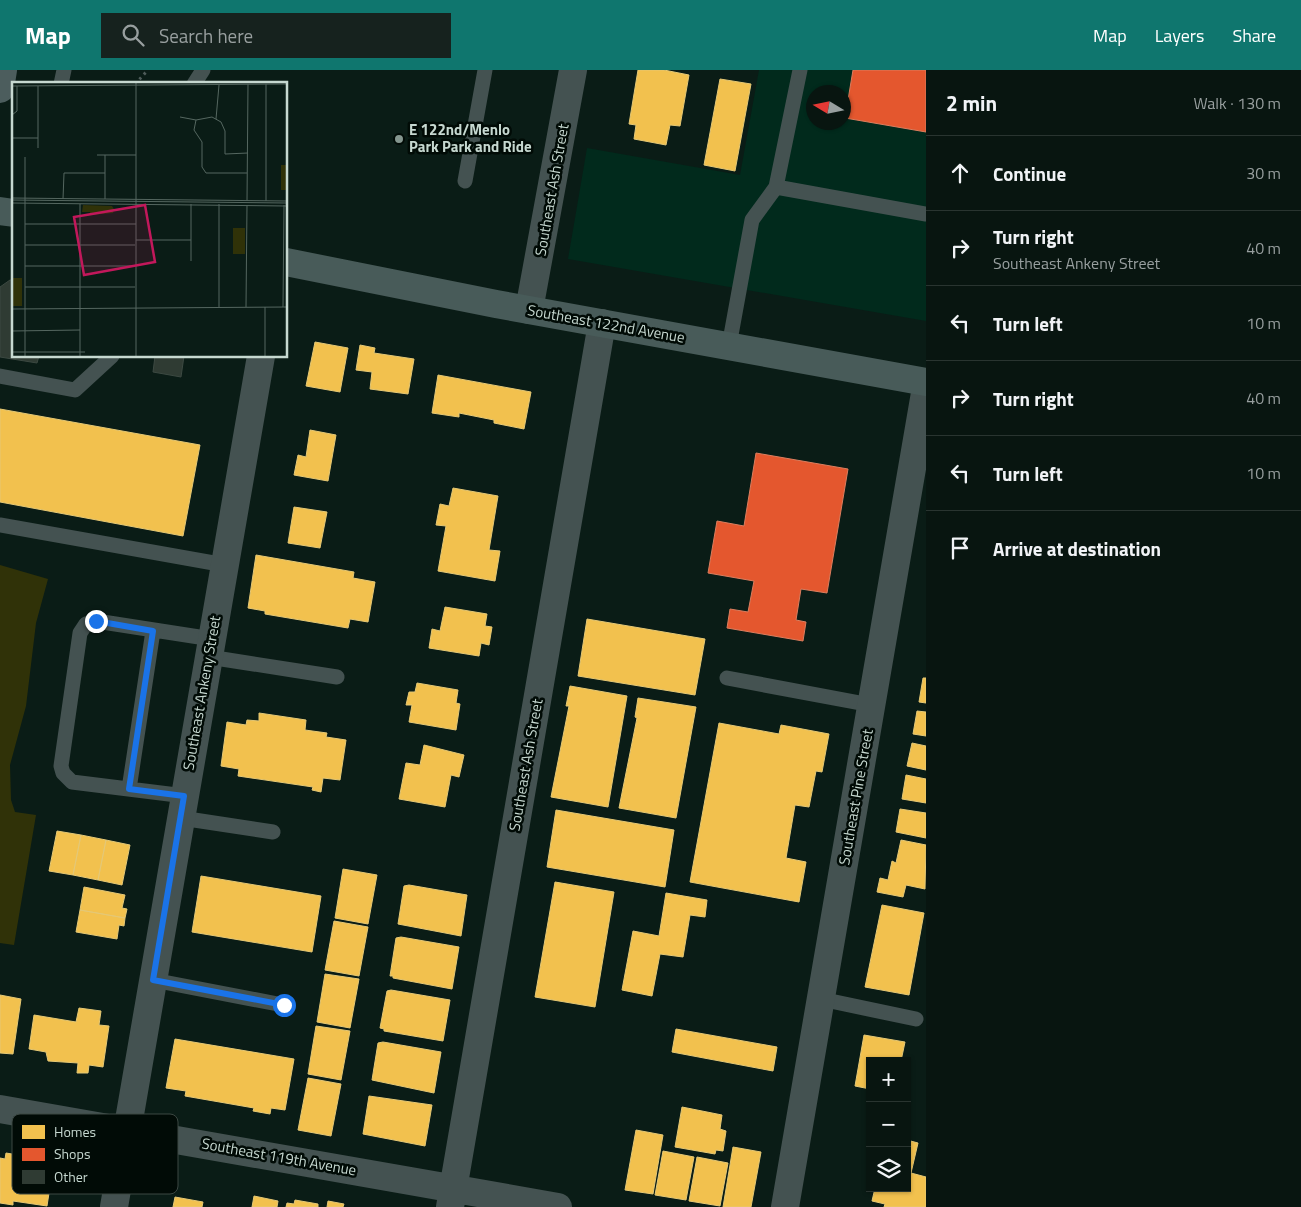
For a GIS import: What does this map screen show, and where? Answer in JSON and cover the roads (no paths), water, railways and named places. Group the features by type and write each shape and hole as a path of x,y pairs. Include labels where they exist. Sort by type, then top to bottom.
{"main road":[{"name":"Southeast 122nd Avenue","path":"288,262 602,324 926,382"}],"street":[{"path":"0,89 4,70"},
{"name":"Southeast Ash Street","path":"530,310 573,70"},
{"name":"Southeast Ash Street","path":"452,1197 602,324"},
{"name":"Southeast Ankeny Street","path":"130,1114 261,358"},
{"name":"Southeast Pine Street","path":"785,1207 926,387"},
{"name":"Southeast 119th Avenue","path":"0,1109 29,1114"},
{"name":"Southeast 119th Avenue","path":"178,1141 452,1197 558,1207"},
{"name":"Southeast Ankeny Street","path":"114,1207 116,1194"}],"lane":[{"path":"195,82 203,70"},
{"path":"465,181 485,70"},
{"path":"729,346 752,220 776,187 800,70"},
{"path":"776,187 926,214"},
{"path":"0,376 75,390 110,358"},
{"path":"0,525 225,564"},
{"path":"273,832 183,807 129,789 72,782 60,766 80,633 86,624 96,621 153,631 210,648 337,677"},
{"path":"129,789 153,631"},
{"path":"727,678 871,705"},
{"path":"153,980 284,1005"},
{"path":"821,1000 916,1019"}],"place":[{"name":"E 122nd/Menlo Park Park and Ride","path":"399,139"}]}
